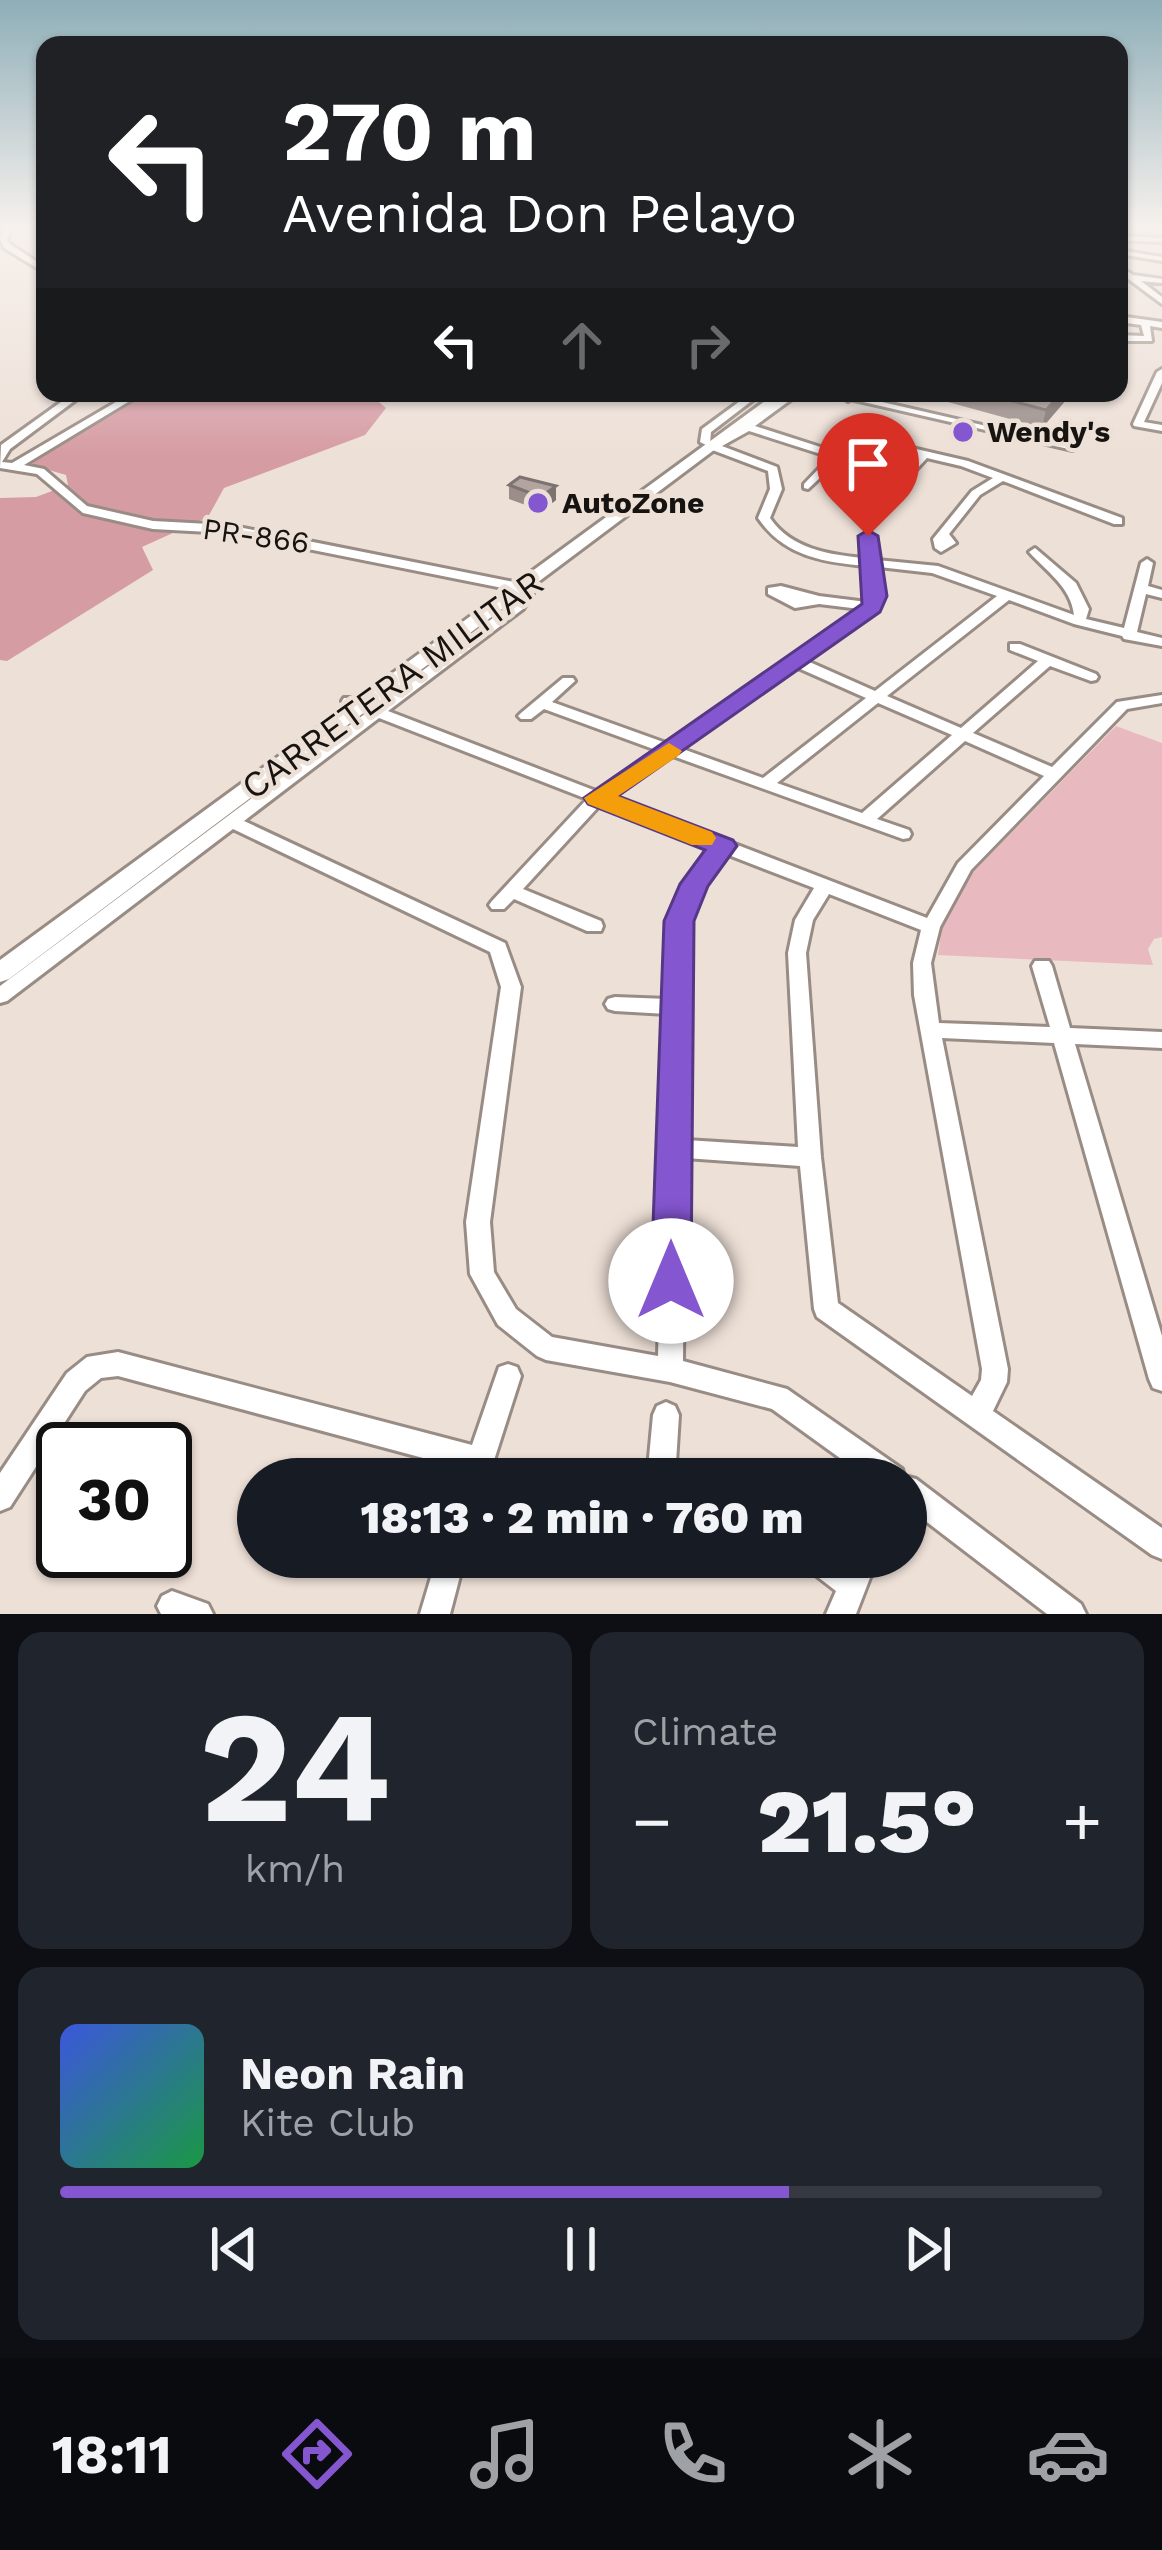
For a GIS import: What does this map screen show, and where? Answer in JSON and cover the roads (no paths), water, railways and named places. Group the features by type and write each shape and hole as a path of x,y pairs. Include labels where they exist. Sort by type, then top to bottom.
{"main road":[{"name":"CARRETERA MILITAR","path":"0,974 219,820 760,402"},
{"name":"CARRETERA MILITAR","path":"708,440 777,402"},
{"name":"CARRETERA MILITAR","path":"0,957 365,706"}],"street":[{"path":"1128,320 1162,325"},
{"path":"1128,338 1149,339 1145,322"},
{"path":"1162,372 1138,424 1162,428"},
{"path":"68,402 5,447 5,463 116,402"},
{"path":"708,440 748,402"},
{"path":"708,440 747,427 781,402"},
{"path":"876,402 1073,447"},
{"path":"747,427 838,456"},
{"path":"808,485 856,438 1002,477 1115,523"},
{"path":"708,440 773,469 776,490 764,518 775,534 822,558 934,569 1079,621 1162,643"},
{"path":"863,503 880,502 925,453"},
{"name":"PR-866","path":"5,463 40,471 83,509 153,525 228,529 516,586"},
{"path":"943,535 976,493 1002,477"},
{"path":"595,926 505,898 597,798 872,607 876,596 868,536"},
{"path":"1036,552 1072,586 1082,609 1079,621"},
{"path":"1129,636 1147,562"},
{"path":"0,996 219,820 265,796 365,706 518,606 526,594 516,586"},
{"path":"1139,588 1162,594"},
{"path":"766,783 1007,595"},
{"path":"819,600 872,607"},
{"path":"1015,647 1090,677"},
{"path":"865,820 1048,660"},
{"path":"797,662 1056,775"},
{"path":"526,716 568,681"},
{"path":"976,1416 994,1382 995,1369 930,1030 922,963 931,927 964,867 1122,705 1162,699"},
{"path":"542,703 903,834"},
{"path":"365,706 931,927"},
{"path":"219,820 498,948 511,987 478,1222 482,1274 507,1317 546,1348 670,1370 778,1398 862,1458"},
{"path":"670,1370 679,921 694,884 723,846"},
{"path":"825,886 804,920 797,953 826,1309 1162,1545"},
{"path":"1042,965 1162,1379"},
{"path":"615,1004 674,1007"},
{"path":"930,1030 1162,1040"},
{"path":"673,1148 810,1156"},
{"path":"0,1497 76,1382 96,1366 118,1364 436,1458"},
{"path":"481,1458 508,1376"},
{"path":"663,1458 666,1415"},
{"path":"927,1506 1070,1614"},
{"path":"435,1614 446,1578"},
{"path":"841,1614 855,1578"}],"place":[{"name":"Wendy's","path":"963,432"},
{"name":"AutoZone","path":"538,503"}]}
